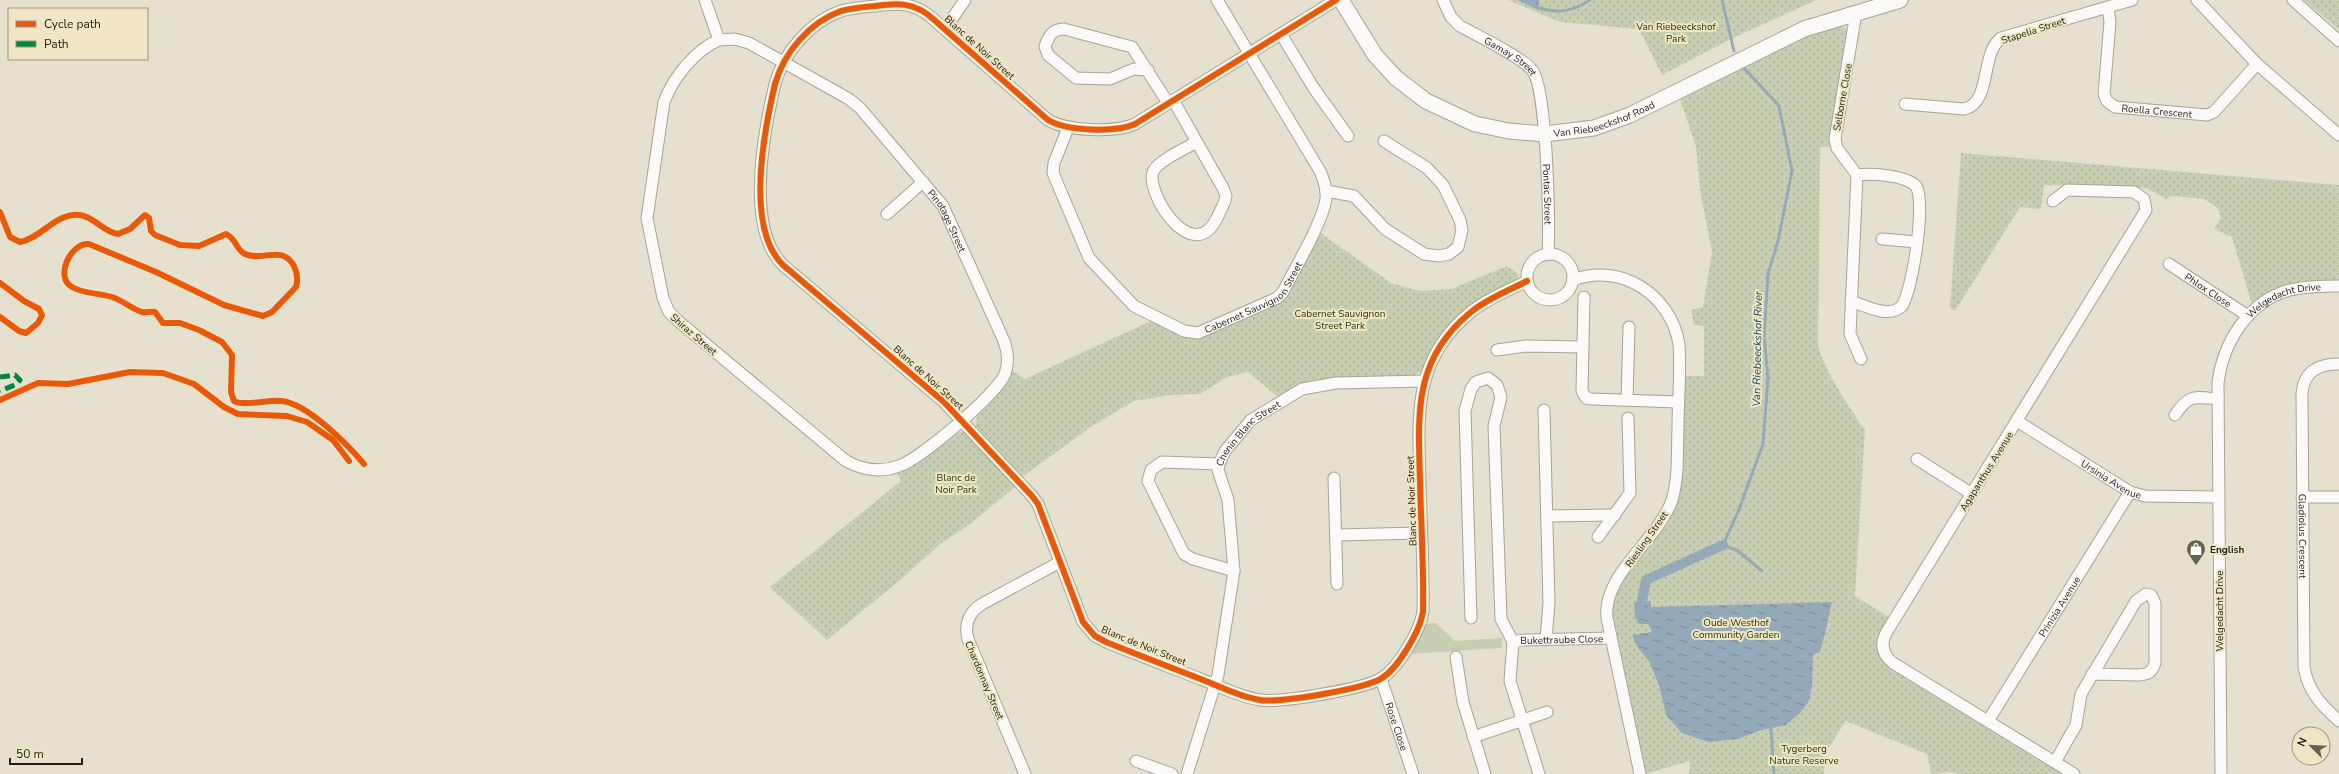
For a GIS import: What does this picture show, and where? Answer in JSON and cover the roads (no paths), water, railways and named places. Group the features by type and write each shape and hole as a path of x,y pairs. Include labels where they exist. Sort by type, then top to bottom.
{"street":[{"path":"705,0 723,39 750,43 785,63"},
{"path":"945,29 965,0"},
{"name":"Cabernet Sauvignon Street","path":"1068,128 1056,159 1053,173 1089,258 1134,306 1184,331 1198,333 1206,331 1277,298 1283,292 1321,215 1326,191 1320,171 1217,0"},
{"name":"Blanc de Noir Street","path":"1336,0 1135,124 1122,128 1068,128 1054,124 1041,115 926,13 911,5 896,3 872,3 840,12 817,24 802,37 778,76 773,93 759,189 767,237 773,254 783,266 930,389 962,420 1032,496 1038,504 1083,622 1095,636 1214,684 1253,698 1276,701 1368,684 1381,679 1394,666 1416,632 1422,619 1422,533 1418,418 1425,381 1439,349 1462,320 1492,298 1527,281"},
{"name":"Van Riebeeckshof Road","path":"1341,0 1375,55 1396,78 1426,100 1449,113 1475,124 1509,131 1545,134 1594,128 1630,115 1804,29 1900,0"},
{"name":"Gamay Street","path":"1443,0 1451,17 1460,26 1533,71 1537,77 1545,134"},
{"name":"Stapelia Street","path":"1905,104 1964,109 1975,103 1985,82 1988,58 1991,49 2001,38 2132,0"},
{"path":"2197,0 2257,64 2339,135"},
{"path":"2292,0 2339,41"},
{"name":"Roella Crescent","path":"2108,8 2110,22 2104,94 2107,101 2115,107 2207,116 2214,112 2257,64"},
{"name":"Selborne Close","path":"1856,13 1835,139 1837,148 1857,175"},
{"path":"1148,70 1134,69 1110,79 1076,78 1048,55 1045,46 1051,32 1057,29 1064,29 1132,47 1171,102 1197,142 1226,196 1214,224 1207,231 1196,235 1182,230 1167,215 1155,191 1151,177 1157,166 1197,142"},
{"path":"1281,34 1313,87 1348,136"},
{"name":"Shiraz Street","path":"723,39 700,51 671,87 664,102 647,218 662,298 666,307 677,320 832,451 854,465 882,470 903,465 914,459 962,420"},
{"name":"Pinotage Street","path":"785,63 854,103 923,182 947,214 1004,341 1008,354 1007,367 1001,381 962,420"},
{"name":"Pontac Street","path":"1545,134 1548,254"},
{"path":"1326,191 1354,196 1385,229 1424,254 1438,256 1450,254 1458,247 1462,239 1460,220 1443,185 1427,168 1384,141"},
{"path":"1851,301 1889,312 1900,308 1906,299 1915,264 1920,197 1916,186 1907,180 1869,174 1857,175 1851,301 1850,337 1861,359"},
{"path":"887,214 923,182"},
{"name":"Agapanthus Avenue","path":"2053,201 2067,190 2134,192 2144,199 2146,210 1886,633 1882,646 1886,656 1893,663 2074,774"},
{"path":"1882,239 1917,242"},
{"path":"1548,254 1555,254 1567,261 1571,267 1573,280 1564,295 1553,300 1536,295 1527,281 1528,270 1534,261 1548,254"},
{"name":"Phlox Close","path":"2169,264 2248,316"},
{"name":"Riesling Street","path":"1573,280 1582,276 1619,277 1638,284 1661,303 1672,321 1678,336 1676,478 1672,500 1660,522 1610,592 1606,611 1640,774"},
{"name":"Welgedacht Drive","path":"2221,774 2218,383 2224,354 2236,330 2248,316 2266,302 2289,290 2312,286 2339,286"},
{"path":"1584,297 1582,392 1584,396 1591,399 1678,402"},
{"path":"1627,400 1629,328"},
{"path":"1498,350 1526,346 1583,347"},
{"name":"Gladiolus Crescent","path":"2339,364 2328,364 2316,368 2308,376 2302,387 2304,667 2312,693 2320,704 2339,721"},
{"path":"1471,618 1465,411 1474,384 1481,379 1488,378 1497,385 1501,393 1494,426 1501,619 1513,642 1510,681 1539,774"},
{"name":"Chenin Blanc Street","path":"1214,684 1234,570 1228,500 1219,476 1219,464 1225,451 1251,420 1302,389 1336,383 1425,381"},
{"path":"2175,415 2189,398 2218,399"},
{"path":"1544,410 1549,603 1546,639"},
{"path":"1598,537 1627,498 1631,490 1628,418"},
{"name":"Ursinia Avenue","path":"2017,421 2130,492 2145,496 2218,497"},
{"path":"1917,459 1972,494"},
{"path":"1219,464 1162,462 1151,470 1148,482 1184,554 1193,559 1234,570"},
{"path":"1334,478 1337,584"},
{"name":"Prinizia Avenue","path":"1988,721 2130,492"},
{"path":"2302,498 2339,497"},
{"path":"1546,516 1615,515"},
{"path":"1336,535 1422,533"},
{"name":"Chardonnay Street","path":"1025,774 968,639 966,628 969,617 977,607 1060,562"},
{"path":"2055,762 2076,725 2082,694 2092,674 2136,601 2146,594 2151,595 2155,603 2155,663 2153,670 2139,675 2092,674"},
{"name":"Bukettraube Close","path":"1513,642 1546,639 1611,638"},
{"path":"1456,657 1463,702 1486,774"},
{"name":"Rose Close","path":"1381,679 1413,774"},
{"path":"1187,774 1214,684"},
{"path":"1473,737 1546,712"},
{"path":"1136,761 1172,774"}],"water":[{"path":"1518,0 1539,0 1538,10"},
{"path":"1651,601 1651,607 1832,602 1822,646 1819,653 1813,654 1812,687 1809,701 1800,713 1786,725 1761,730 1738,739 1708,742 1682,733 1666,715 1659,685 1649,661 1638,648 1632,635 1652,632 1648,624 1639,624 1635,617 1634,602"}],"waterway":[{"path":"1539,8 1553,11 1566,10 1578,7 1590,0"},
{"name":"Van Riebeeckshof River","path":"1722,0 1734,51"},
{"name":"Van Riebeeckshof River","path":"1744,68 1779,106 1792,171 1778,241 1768,274 1764,336 1768,378 1763,444 1738,512 1723,545 1738,551 1762,571"},
{"path":"1642,601 1646,580 1723,545"},
{"name":"Van Riebeeckshof River","path":"1771,728 1774,774"}],"place":[{"name":"English","path":"2196,566"}],"park label":[{"name":"Van Riebeeckshof Park","path":"1676,32"},
{"name":"Cabernet Sauvignon Street Park","path":"1340,318"},
{"name":"Blanc de Noir Park","path":"956,482"},
{"name":"Oude Westhof Community Garden","path":"1736,628"},
{"name":"Tygerberg Nature Reserve","path":"1804,754"}]}
